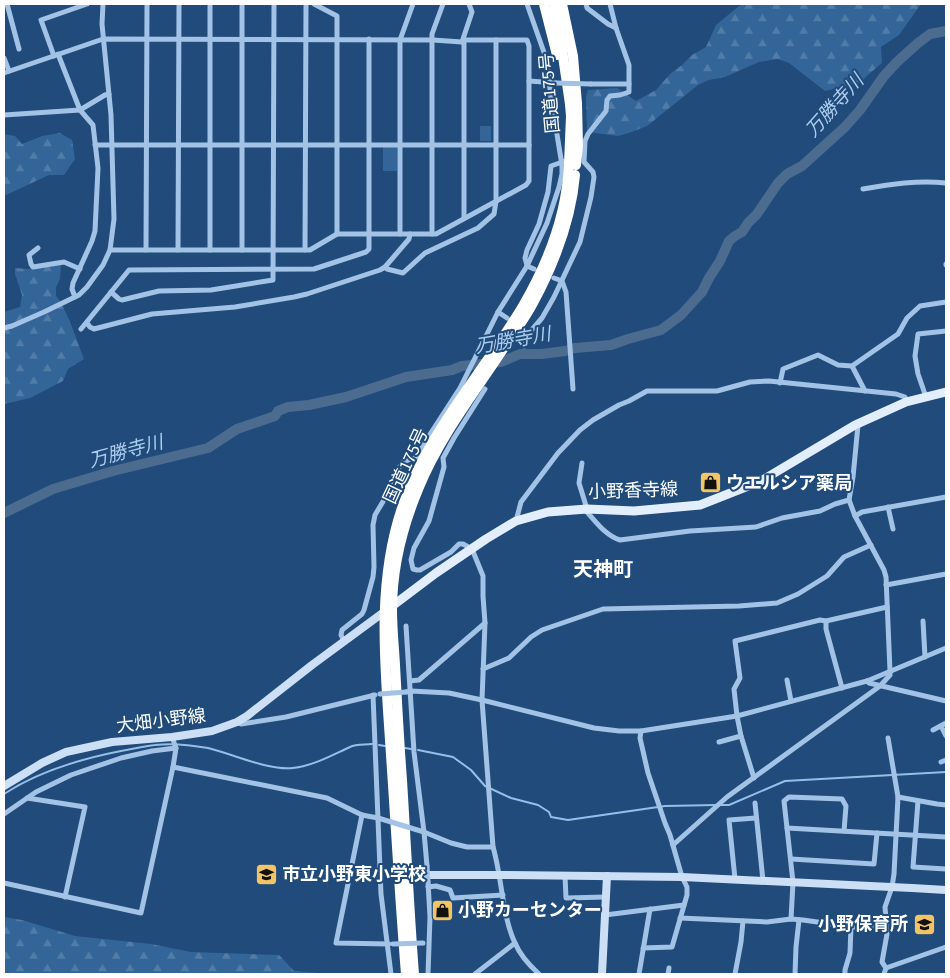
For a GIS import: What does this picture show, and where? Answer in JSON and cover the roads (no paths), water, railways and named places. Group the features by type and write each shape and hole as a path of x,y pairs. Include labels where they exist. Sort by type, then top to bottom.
{"highway":[{"path":"544,4 568,92"},
{"name":"国道175号","path":"554,4 568,92 574,104"},
{"name":"国道175号","path":"414,974 403,875 386,668 388,561 402,508 424,465 455,407 532,305 567,223 573,196 573,164 578,146 574,104 575,74 573,56 562,4"},
{"path":"567,4 576,51 575,74"},
{"name":"国道175号","path":"403,875 406,974"}],"main road":[{"name":"小野香寺線","path":"388,609 436,573 516,521 548,512 587,509 634,512 700,505 761,481 858,425 906,402 946,392"}],"street":[{"path":"7,4 20,48"},
{"path":"75,297 72,289 73,283 95,231 98,168 93,125 80,110 41,20 87,4"},
{"path":"4,328 75,297 87,287 103,265 110,250 114,218 111,115 102,24 104,4"},
{"path":"146,250 147,4"},
{"path":"178,250 179,4"},
{"path":"210,4 210,250"},
{"path":"242,4 242,250"},
{"path":"111,292 122,300 159,292 211,290 273,280 274,4"},
{"path":"305,250 306,4"},
{"path":"314,4 337,16 337,234"},
{"path":"400,234 400,40 413,4"},
{"path":"432,234 432,34 443,4"},
{"path":"464,218 463,41 472,12 469,4"},
{"path":"527,4 547,61 551,98 573,164"},
{"path":"586,4 587,8 616,28"},
{"path":"344,641 342,630 362,614 364,610 370,591 374,567 373,525 375,515 391,488 399,468 403,462 417,457 460,388 498,312 527,266 547,223 562,174 573,164 588,134 606,111 610,96 629,92 629,64 616,28 610,4"},
{"path":"4,58 6,72 103,39 526,40 529,46 529,180 526,185 436,234 337,234 310,250 110,250"},
{"path":"81,329 129,270 314,269 366,252 369,249 369,40"},
{"path":"386,267 403,273 425,253 478,228 494,214 496,201 496,40"},
{"path":"529,80 549,83 629,84"},
{"path":"4,115 80,110 109,94"},
{"path":"95,145 529,145"},
{"path":"524,346 528,330 542,318 580,242 591,197 593,172 564,161 551,166 548,192 542,214 525,258 527,266"},
{"path":"863,189 908,182 946,182"},
{"path":"87,323 94,329 152,314 235,307 294,297 316,291 386,267 409,239 410,234"},
{"path":"38,248 29,255 33,266 64,262 80,269"},
{"path":"527,266 534,269"},
{"path":"554,278 562,281 566,292 573,389"},
{"path":"780,382 783,369 818,355 838,365 852,366 898,334 907,318 920,306 946,302"},
{"path":"498,312 507,318"},
{"path":"926,397 918,374 915,356 918,334 946,331"},
{"path":"852,366 865,391"},
{"path":"516,521 521,502 558,453 580,430 593,420 646,391 717,391 750,382 780,382 896,394 905,397 906,402"},
{"path":"485,389 443,458 444,467 429,521 414,548 411,560 413,569 420,570 451,552 459,544 466,545 472,549 483,576 485,622 482,700 493,847 500,874 509,928 515,943 527,963 538,974"},
{"path":"673,845 727,797 880,686 890,675 884,570 855,516 849,500 858,425"},
{"path":"582,462 580,483 587,512 607,533 620,540 690,531 756,527 782,518 820,511 849,500"},
{"path":"855,516 862,512 946,497"},
{"path":"888,507 893,529"},
{"path":"483,669 509,658 542,630 603,609 739,606 777,602 798,594 827,576 844,557 871,545"},
{"path":"886,585 946,574"},
{"path":"754,778 737,716 734,689 740,678 735,641 820,620 826,621 887,607"},
{"name":"大畑小野線","path":"4,786 42,763 66,752 112,742 172,738 212,731 237,722 388,609"},
{"path":"826,621 826,629 842,688"},
{"path":"923,621 925,657"},
{"path":"410,681 419,680 485,622"},
{"path":"406,626 414,752 427,866 430,917 428,974"},
{"path":"237,722 241,724 286,717 380,694 409,691 449,693 594,728 641,731 737,716 842,688 867,681 946,648"},
{"path":"787,680 791,701"},
{"path":"867,681 880,686 946,701"},
{"path":"373,696 381,894 390,944 390,974"},
{"path":"933,730 944,724 946,736"},
{"path":"641,731 640,738 648,773 687,887 687,894 672,947 643,948"},
{"path":"719,742 741,736"},
{"path":"4,884 141,913 173,767 176,748 172,738"},
{"path":"888,738 898,798 892,887 885,907 887,934 882,962 885,971 946,947"},
{"path":"4,814 27,798 72,775 121,758 176,748"},
{"path":"173,767 327,798 362,815 424,832 452,843 467,847 493,847"},
{"path":"791,919 793,882 784,801 789,797 842,799 846,806 844,831"},
{"path":"27,798 85,807 65,896"},
{"path":"898,798 946,804"},
{"path":"918,801 913,867 946,869"},
{"path":"755,803 763,880"},
{"path":"362,815 336,943 390,944 429,942"},
{"path":"735,879 729,820 756,818"},
{"path":"787,828 946,837"},
{"path":"790,860 874,864 877,833"},
{"path":"403,875 500,874 682,877 946,890"},
{"path":"565,876 566,898 606,897"},
{"path":"602,974 607,876"},
{"path":"428,884 450,890 452,898 503,895"},
{"path":"605,914 684,905"},
{"path":"639,974 650,909"},
{"path":"680,918 767,922 791,919 886,928"},
{"path":"795,974 799,920"},
{"path":"735,974 743,921"},
{"path":"845,974 844,970 850,953 852,926"},
{"path":"475,974 515,943"},
{"path":"668,974 669,968"}],"waterway":[{"name":"万勝寺川","path":"4,513 53,489 113,471 208,448 237,429 275,416 278,411 288,407 309,405 346,397 406,377 452,370 462,366 501,362 520,354 542,354 575,348 611,345 661,330 681,315 702,292 729,241 742,232 778,183 787,174 802,166 845,127 897,62 930,34 946,31"},
{"path":"4,794 31,779 60,767 106,754 151,745 175,744 208,748 262,765 293,768 322,760 352,746 372,744"},
{"path":"379,745 385,746"},
{"path":"405,748 411,749"},
{"path":"418,750 453,757 471,770 485,786 511,798 538,805 549,812 551,817 568,820 665,806 716,805"},
{"path":"720,805 729,805 785,781 946,772"}],"place":[{"name":"ウエルシア薬局","path":"710,483"},
{"name":"市立小野東小学校","path":"266,874"},
{"name":"小野カーセンター","path":"442,910"},
{"name":"小野保育所","path":"924,924"}],"district":[{"name":"天神町","path":"603,570"}]}
